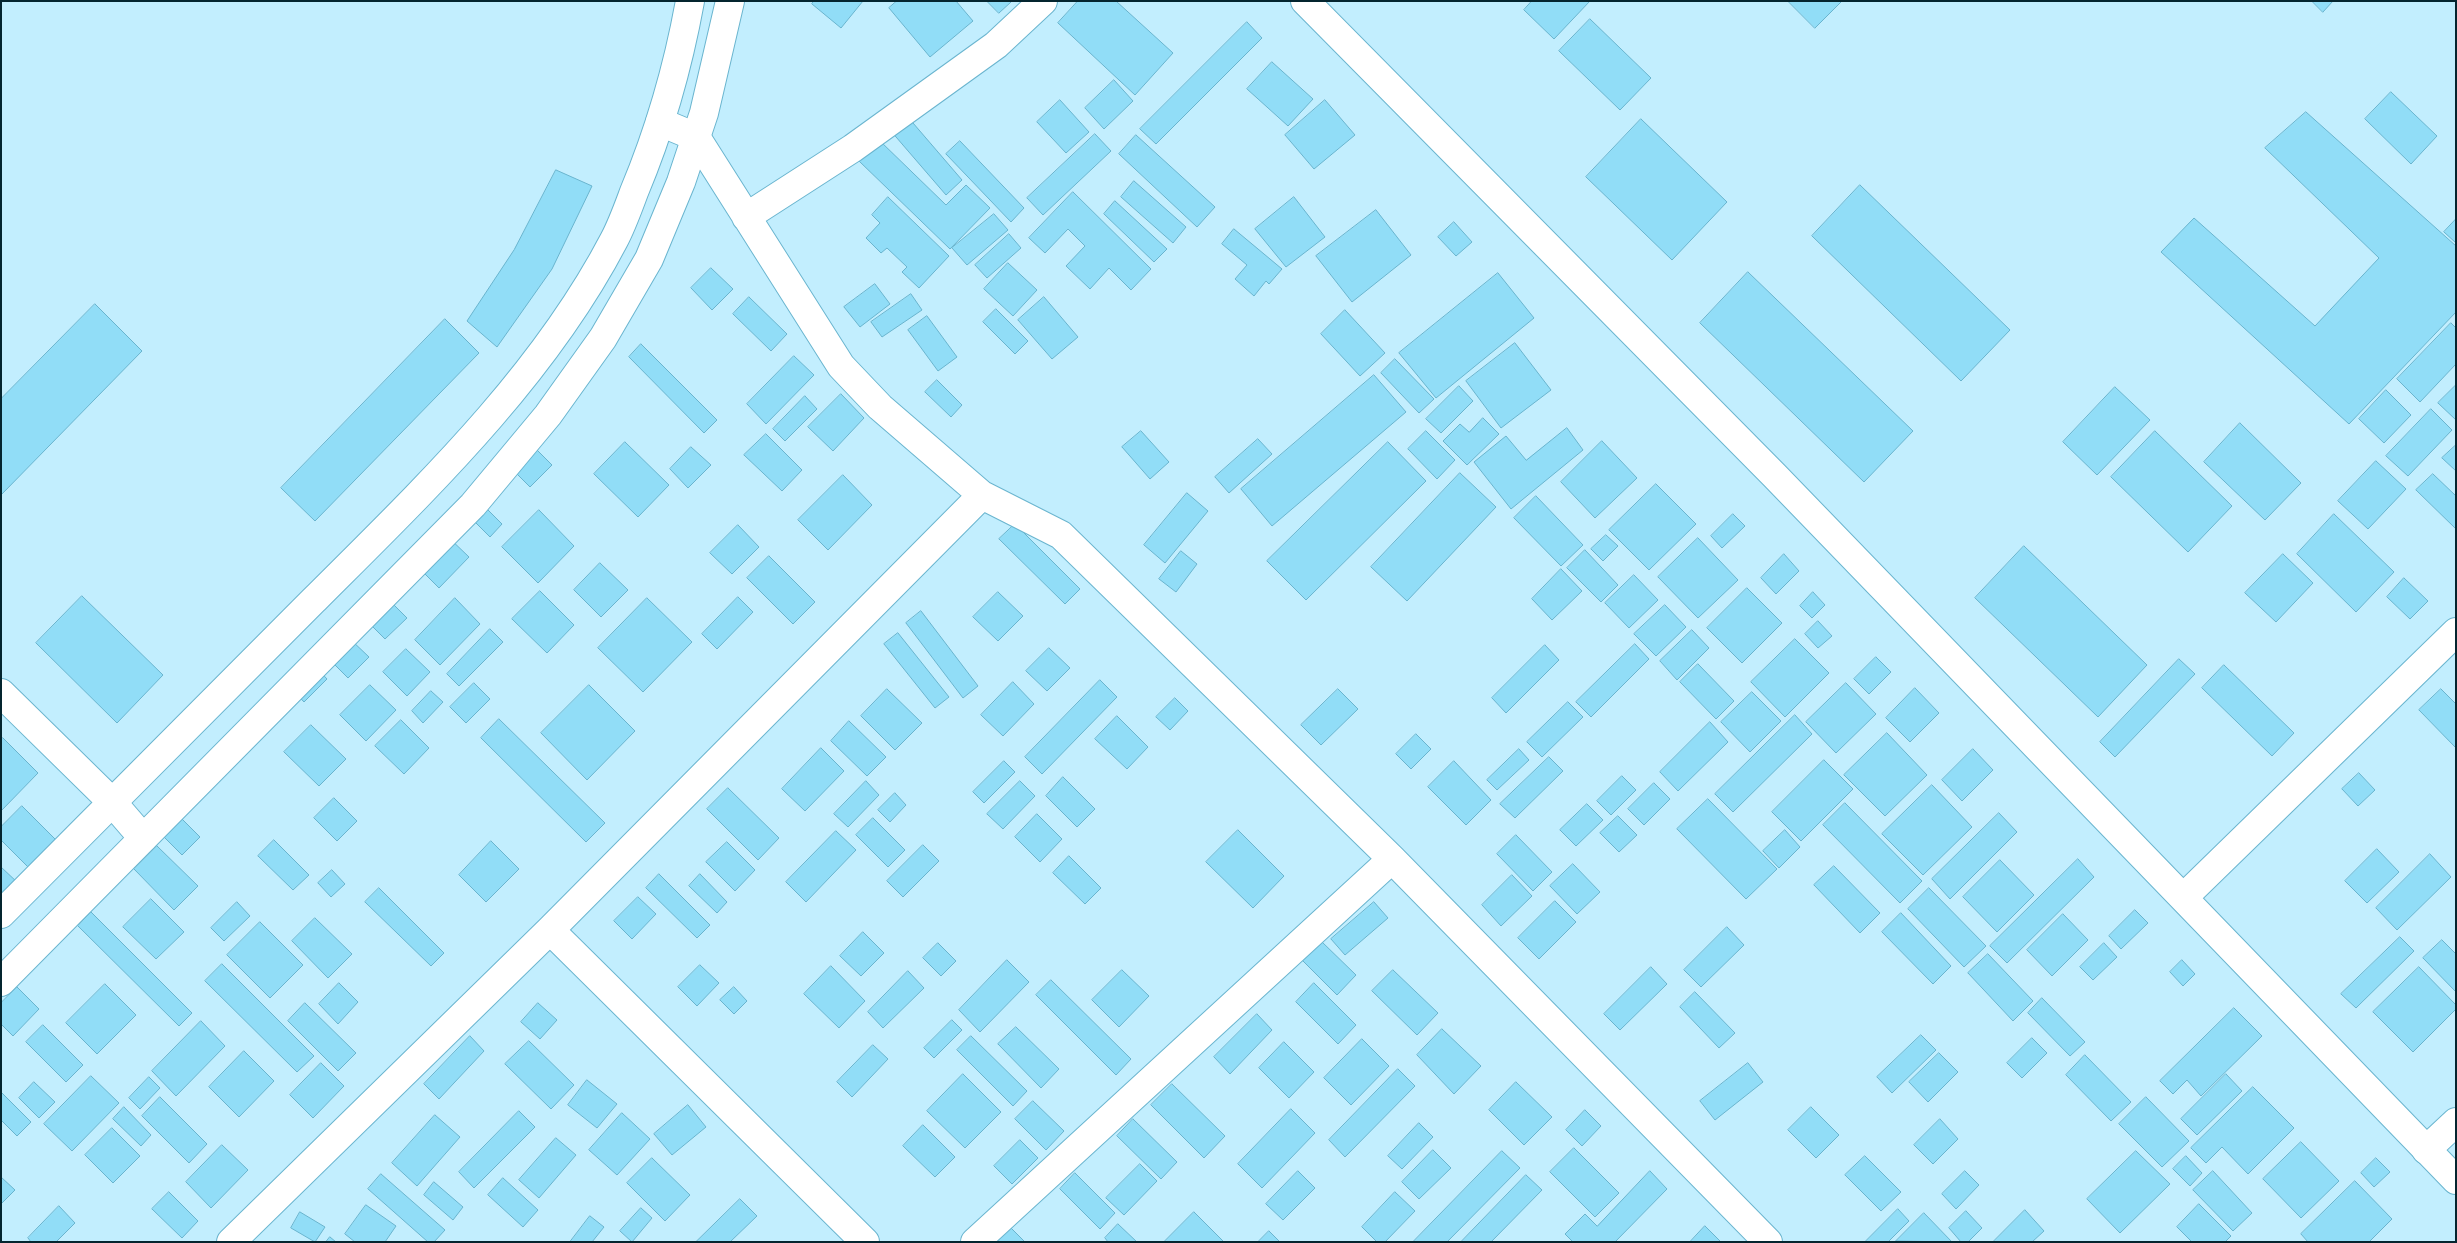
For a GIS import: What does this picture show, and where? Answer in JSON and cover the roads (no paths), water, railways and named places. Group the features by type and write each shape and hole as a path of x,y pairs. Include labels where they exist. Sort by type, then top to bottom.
{"street":[{"path":"1,914 436,478 509,394 576,304 615,239 651,151 681,51 690,1"},
{"path":"1,982 473,505 548,415 603,338 649,259 681,182 696,137 713,77 730,1"},
{"path":"746,217 853,148 996,45 1043,1"},
{"path":"1306,1 1774,475 2456,1180"},
{"path":"660,122 696,137 841,366 880,407 982,495 1061,536 1392,859 1768,1242"},
{"path":"230,1242 550,930 982,495"},
{"path":"2184,897 2456,632"},
{"path":"1,693 112,802 143,838"},
{"path":"975,1242 1392,859"},
{"path":"550,930 866,1242"},
{"path":"2426,1150 2456,1122"}]}
